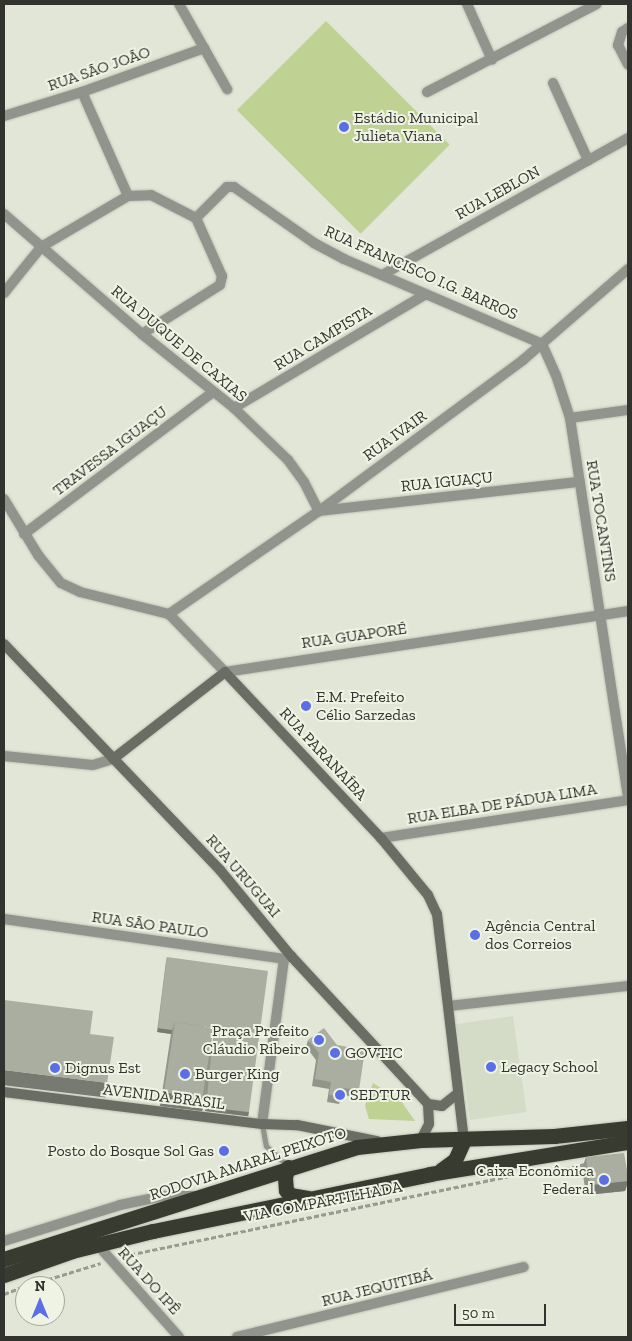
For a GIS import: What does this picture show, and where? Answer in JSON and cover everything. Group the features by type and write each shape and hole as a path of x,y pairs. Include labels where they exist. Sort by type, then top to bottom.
{"highway":[{"name":"RODOVIA AMARAL PEIXOTO","path":"4,1259 200,1198 288,1166 380,1142 554,1136 628,1128"},
{"path":"430,1174 455,1160 464,1140"},
{"path":"4,1275 97,1244 430,1174 624,1145"},
{"path":"288,1166 285,1177 286,1190 298,1198 313,1199"}],"street":[{"path":"179,4 227,88"},
{"path":"467,4 492,60"},
{"path":"427,92 597,4"},
{"path":"628,28 622,32 618,45 628,64"},
{"name":"RUA SÃO JOÃO","path":"4,116 82,92 204,48"},
{"path":"553,83 588,160"},
{"path":"82,92 128,196"},
{"name":"RUA LEBLON","path":"382,275 628,138"},
{"name":"RUA FRANCISCO I.G. BARROS","path":"196,218 227,187 234,187 314,243 382,275 542,344"},
{"path":"4,293 41,247 128,196 151,195 196,218 222,276 220,285 142,334"},
{"name":"RUA DUQUE DE CAXIAS","path":"4,214 142,334 234,408 288,460 319,511"},
{"name":"RUA IVAIR","path":"170,614 319,511 542,344 628,269"},
{"path":"4,275 14,280"},
{"name":"RUA CAMPISTA","path":"234,408 426,294"},
{"name":"RUA TOCANTINS","path":"542,344 556,375 570,418 602,616 628,798"},
{"name":"TRAVESSA IGUAÇU","path":"24,534 213,392"},
{"path":"570,418 628,410"},
{"name":"RUA IGUAÇU","path":"319,511 579,482"},
{"path":"4,499 49,572 61,583 80,592 170,614"},
{"name":"RUA GUAPORÉ","path":"113,759 225,672 628,611"},
{"name":"RUA PARANAÍBA","path":"170,614 381,838 428,895 437,914 464,1140"},
{"name":"RUA URUGUAI","path":"4,644 220,870 288,957 428,1104"},
{"path":"4,756 93,765 113,759"},
{"name":"RUA ELBA DE PÁDUA LIMA","path":"381,838 628,798"},
{"name":"RUA SÃO PAULO","path":"4,920 288,957"},
{"path":"262,1124 288,957"},
{"path":"449,1006 628,986"},
{"name":"AVENIDA BRASIL","path":"4,1092 262,1124 322,1129 380,1142"},
{"path":"421,1140 429,1124 428,1104 442,1106 457,1094"},
{"path":"4,1242 68,1219 164,1196 200,1198"},
{"name":"RUA DO IPÊ","path":"97,1244 179,1337"},
{"name":"RUA JEQUITIBÁ","path":"237,1337 524,1267"}],"lane":[{"path":"262,1124 266,1146 288,1166"}],"path":[{"name":"VIA COMPARTILHADA","path":"58,1276 110,1260 227,1232 316,1217 522,1174 551,1173 593,1163"}],"shaded area":[{"name":"Legacy School","path":"513,1016 526,1112 470,1120 457,1024"}],"green space":[{"name":"Estádio Municipal Julieta Viana","path":"326,21 450,145 361,234 237,110"},
{"path":"373,1083 401,1101 415,1121 369,1119 365,1106"}],"building":[{"path":"167,957 268,971 249,1112 206,1107 214,1028 175,1022 172,1030 158,1028"},
{"name":"Dignus Est","path":"4,1000 93,1011 90,1034 114,1037 107,1083 4,1070"},
{"name":"Burger King","path":"175,1022 214,1028 202,1098 164,1092"},
{"name":"SEDTUR","path":"324,1028 337,1045 365,1050 359,1090 343,1088 341,1096 329,1095 331,1082 315,1079 319,1053 308,1040"},
{"path":"624,1153 628,1181 590,1185 586,1157"}],"place":[{"name":"Estádio Municipal Julieta Viana","path":"344,127"},
{"name":"E.M. Prefeito Célio Sarzedas","path":"306,706"},
{"name":"Agência Central dos Correios","path":"475,935"},
{"name":"Praça Prefeito Cláudio Ribeiro","path":"319,1040"},
{"name":"GOVTIC","path":"335,1053"},
{"name":"Legacy School","path":"491,1067"},
{"name":"Dignus Est","path":"55,1068"},
{"name":"Burger King","path":"185,1074"},
{"name":"SEDTUR","path":"340,1095"},
{"name":"Posto do Bosque Sol Gas","path":"224,1151"},
{"name":"Caixa Econômica Federal","path":"604,1180"}]}
